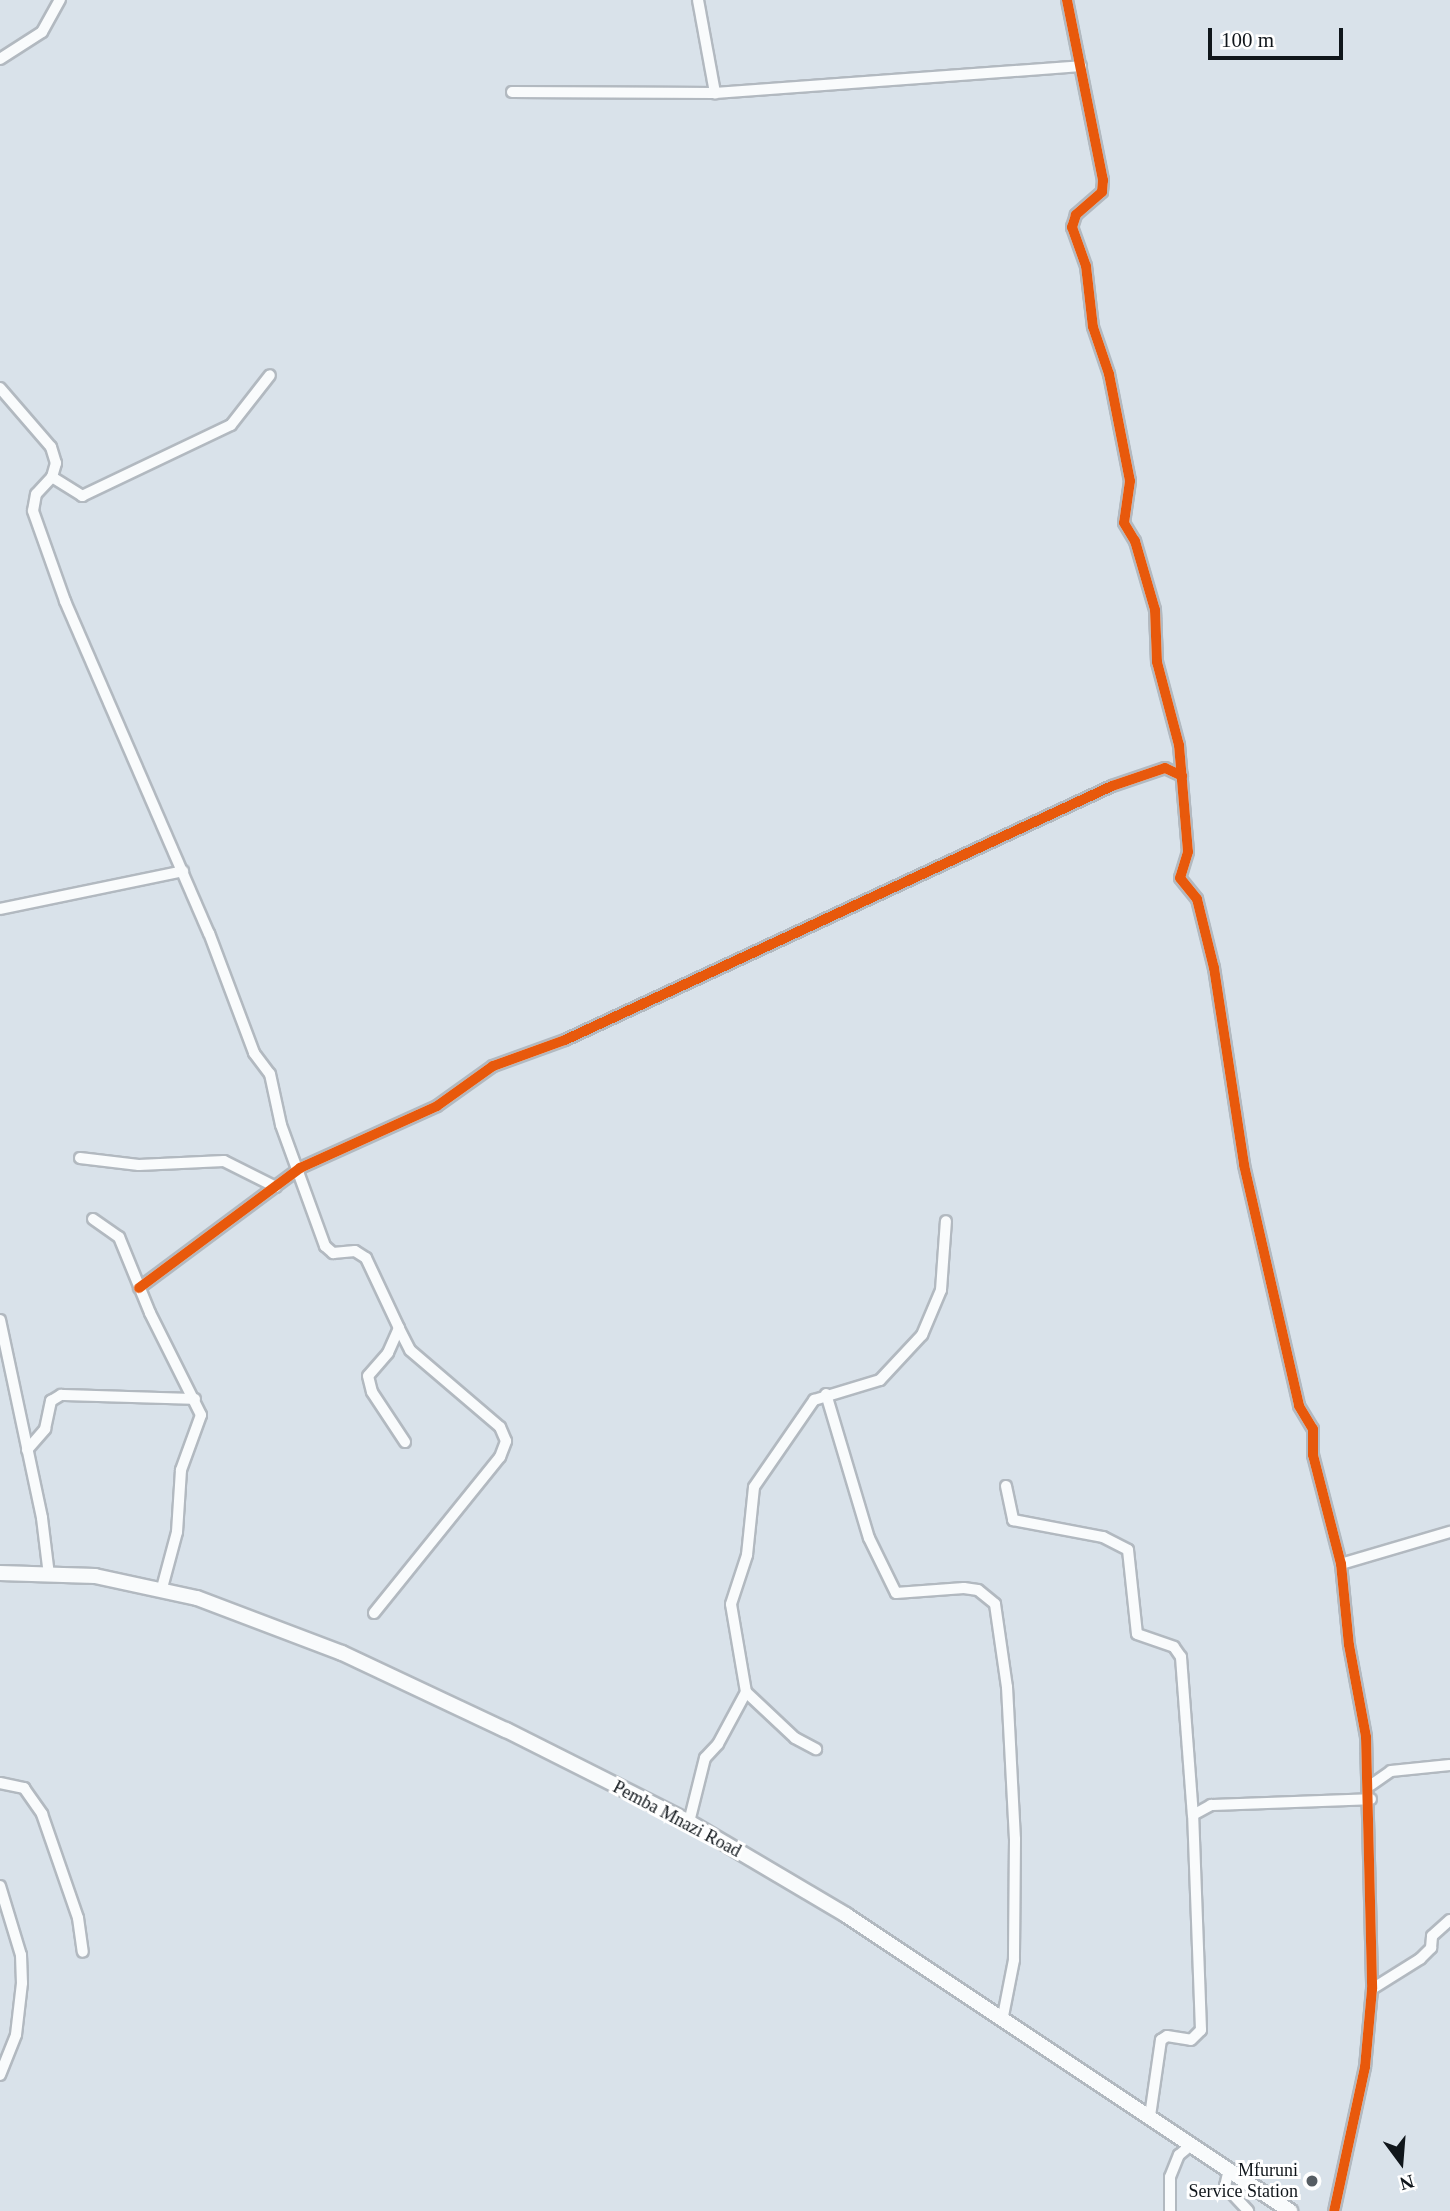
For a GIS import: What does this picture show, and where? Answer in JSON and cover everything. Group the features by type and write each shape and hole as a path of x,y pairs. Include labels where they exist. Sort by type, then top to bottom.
{"main road":[{"name":"Pemba Mnazi Road","path":"0,1573 95,1576 162,1588 237,1611 342,1653 689,1822 846,1915 1290,2211"}],"street":[{"path":"0,59 42,32 60,0"},
{"path":"698,0 715,93"},
{"path":"1067,0 1103,187 1097,199 1076,215 1072,227 1086,266 1093,327 1109,374 1130,481 1124,523 1135,541 1155,610 1155,649 1182,776 1188,852 1180,878 1197,899 1207,939 1244,1165 1289,1369 1299,1406 1313,1429 1311,1448 1341,1564 1371,1785 1373,1989 1365,2067 1334,2211"},
{"path":"512,92 715,93 1081,66"},
{"path":"52,477 76,495 88,494 133,468 231,425 270,375"},
{"path":"0,387 51,447 55,463 52,477 36,494 33,511 65,601 183,871 254,1053 270,1074 281,1125 300,1168 325,1246 333,1253 355,1251 366,1258 410,1350 500,1427 506,1441 500,1457 374,1613"},
{"path":"139,1288 300,1168 437,1106 493,1066 565,1040 1075,802 1157,769 1173,769 1182,776"},
{"path":"0,909 183,871"},
{"path":"80,1158 139,1165 225,1161 276,1187"},
{"path":"93,1219 119,1237 139,1288 195,1399 201,1422 181,1471 177,1532 162,1588"},
{"path":"816,1749 795,1738 746,1692 731,1604 748,1547 754,1487 807,1408 826,1394 880,1380 922,1335 941,1290 946,1221"},
{"path":"0,1320 3,1350 27,1450 49,1575"},
{"path":"398,1328 388,1353 368,1376 372,1392 405,1442"},
{"path":"826,1394 869,1538 896,1593 964,1588 978,1590 995,1604 1007,1687 1015,1839 1014,1960 1002,2021"},
{"path":"27,1450 45,1429 51,1401 61,1395 195,1399"},
{"path":"1006,1486 1013,1520 1103,1537 1128,1550 1137,1634 1174,1647 1181,1657 1193,1815 1201,2030 1191,2040 1167,2036 1161,2040 1150,2116"},
{"path":"1341,1564 1450,1532"},
{"path":"689,1822 705,1758 718,1744 746,1692"},
{"path":"1371,1785 1391,1772 1450,1765"},
{"path":"0,1783 24,1787 42,1814 78,1918 83,1952"},
{"path":"1193,1815 1211,1805 1371,1799"},
{"path":"0,1886 21,1955 22,1983 16,2035 0,2076"},
{"path":"1373,1989 1420,1959 1434,1934 1450,1920"},
{"path":"1170,2211 1170,2177 1179,2155 1192,2144"},
{"path":"1229,2169 1225,2186 1248,2211"}],"cycle path":[{"path":"1067,0 1103,180 1102,192 1076,215 1072,227 1086,266 1093,327 1109,374 1130,481 1124,523 1135,541 1155,610 1157,662 1179,745 1188,852 1180,878 1197,899 1214,968 1244,1165 1299,1406 1313,1429 1313,1455 1341,1564 1349,1645 1366,1737 1372,1989 1365,2067 1334,2211"},
{"path":"139,1288 300,1168 437,1106 493,1066 565,1040 1112,786 1165,768 1182,776"}],"place":[{"name":"Mfuruni Service Station","path":"1312,2181"}]}
